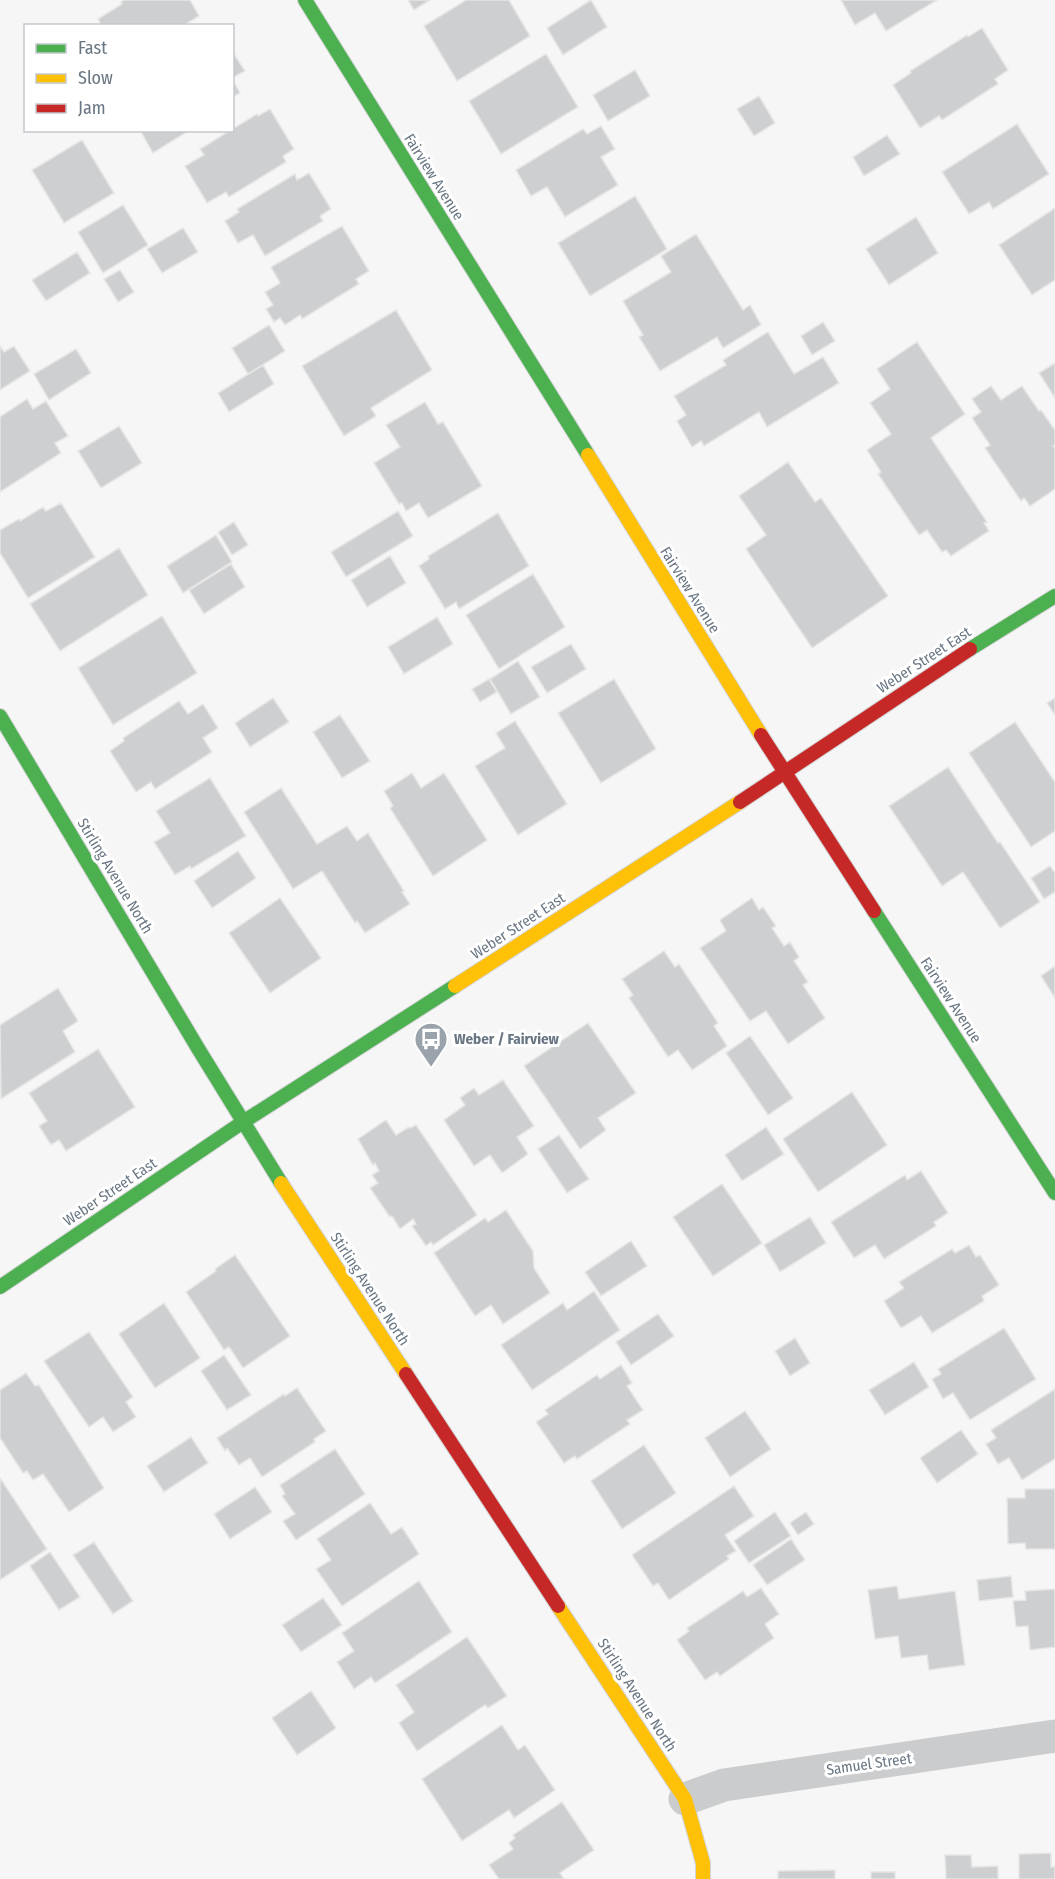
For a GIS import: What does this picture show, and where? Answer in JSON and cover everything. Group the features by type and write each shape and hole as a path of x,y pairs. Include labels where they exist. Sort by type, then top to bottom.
{"street":[{"name":"Fairview Avenue","path":"305,0 784,772 1055,1193"},
{"name":"Weber Street East","path":"0,1287 243,1122 708,823 958,657 1055,596"},
{"name":"Stirling Avenue North","path":"0,716 243,1122 685,1798 703,1863 703,1879"},
{"name":"Samuel Street","path":"685,1798 724,1785 1055,1736"}],"building":[{"path":"124,0 190,0 199,16 186,24 101,24 98,19 122,4"},
{"path":"408,0 430,0 414,10"},
{"path":"466,0 509,0 530,36 457,81 424,26"},
{"path":"591,0 607,27 563,55 547,28"},
{"path":"841,0 937,0 886,31 875,13 855,25"},
{"path":"982,28 1008,70 995,79 998,84 942,120 939,116 920,128 893,85 911,73 910,71"},
{"path":"234,54 245,71 234,77"},
{"path":"546,54 578,107 501,154 469,101"},
{"path":"635,70 650,96 608,121 593,95"},
{"path":"234,82 240,93 234,96"},
{"path":"759,96 775,123 754,136 737,109"},
{"path":"270,109 294,149 283,156 286,162 229,197 226,192 207,203 185,166 204,155 200,149 228,132 234,132 234,128 257,114 258,116"},
{"path":"1017,124 1049,174 993,209 989,202 969,214 942,172"},
{"path":"601,126 615,149 601,157 618,185 565,217 547,187 531,196 516,170 583,129 587,134"},
{"path":"141,132 187,132 153,153"},
{"path":"887,135 900,154 864,176 853,157"},
{"path":"82,140 114,193 64,223 32,170"},
{"path":"309,173 331,209 320,216 323,221 265,256 253,235 238,243 225,221 239,212 237,209 295,174 297,180"},
{"path":"635,196 667,249 590,296 558,243"},
{"path":"123,205 148,245 103,273 78,232"},
{"path":"1055,208 1055,280 1032,295 999,245"},
{"path":"916,217 938,253 889,285 866,249"},
{"path":"342,226 369,271 356,279 359,284 302,319 300,315 285,325 280,318 274,322 266,309 273,305 265,292 280,283 271,267"},
{"path":"183,228 198,252 162,273 147,249"},
{"path":"696,234 743,310 750,305 761,325 723,348 717,337 660,371 639,337 643,335 623,301 671,272 661,256"},
{"path":"77,252 90,273 46,301 32,280"},
{"path":"120,270 134,292 118,302 104,279"},
{"path":"396,310 432,370 371,408 376,416 344,436 302,366"},
{"path":"823,322 835,341 812,355 801,336"},
{"path":"269,325 285,351 248,374 232,348"},
{"path":"768,332 794,374 823,357 839,383 767,427 759,412 704,446 701,441 692,447 677,421 686,415 674,396 726,365 723,360"},
{"path":"917,342 965,414 931,438 987,522 984,523 989,531 951,556 946,550 942,552 927,530 919,535 878,474 881,472 867,450 891,434 870,403 890,389 877,369"},
{"path":"0,346 4,352 14,346 30,371 0,390"},
{"path":"76,349 91,373 49,400 34,374"},
{"path":"1055,363 1055,398 1039,373"},
{"path":"263,365 274,384 229,412 218,393"},
{"path":"991,386 1001,400 1022,386 1055,430 1055,445 1053,446 1055,448 1055,489 1030,506 1024,498 1021,501 985,448 990,445 972,418 981,412 972,399"},
{"path":"27,399 33,409 46,401 68,436 55,443 61,453 0,492 0,417"},
{"path":"425,402 438,424 443,422 482,486 428,518 419,503 406,511 402,503 399,504 374,463 400,447 386,425"},
{"path":"119,426 142,463 101,488 78,451"},
{"path":"788,462 815,502 821,498 888,596 812,648 746,549 766,535 739,496"},
{"path":"61,503 95,557 28,598 0,553 0,530 43,507 46,511"},
{"path":"398,511 413,536 346,577 331,552"},
{"path":"498,513 529,566 459,609 456,602 445,609 419,566 429,559 428,556"},
{"path":"234,522 248,545 232,555 218,532"},
{"path":"216,535 232,562 183,593 167,566"},
{"path":"119,548 148,595 60,651 30,604"},
{"path":"390,556 406,583 367,607 351,580"},
{"path":"231,564 245,587 204,614 189,590"},
{"path":"533,574 565,627 499,669 466,615"},
{"path":"162,616 197,673 113,725 78,668"},
{"path":"437,617 453,644 404,674 388,647"},
{"path":"571,644 586,669 547,693 531,667"},
{"path":"518,661 540,697 511,714 490,679"},
{"path":"489,679 497,692 480,702 472,689"},
{"path":"614,679 656,749 601,783 558,713"},
{"path":"273,698 289,722 250,747 235,723"},
{"path":"1055,698 1055,715 1047,703"},
{"path":"179,701 188,714 203,704 218,728 203,738 212,752 155,789 151,782 136,792 110,751 124,741 123,738"},
{"path":"340,715 370,761 342,778 313,732"},
{"path":"515,721 567,804 518,835 475,766 505,748 496,733"},
{"path":"1015,722 1055,782 1055,831 1031,847 969,753"},
{"path":"948,767 1040,902 1000,928 963,872 942,886 889,806"},
{"path":"412,773 421,788 444,773 487,840 433,876 390,808 393,806 384,791"},
{"path":"210,778 246,836 191,869 190,866 175,875 154,842 170,833 156,811"},
{"path":"281,788 317,844 347,826 357,841 368,833 410,904 365,933 357,921 355,923 322,871 293,889 244,812"},
{"path":"238,851 256,878 212,908 194,881"},
{"path":"1050,866 1055,873 1055,892 1044,899 1031,878"},
{"path":"280,898 321,958 270,993 229,933"},
{"path":"752,898 759,910 763,907 776,926 772,928 784,946 790,942 799,957 794,961 808,982 803,985 825,1018 788,1044 766,1011 750,1021 700,948 726,931 720,920"},
{"path":"664,951 675,967 679,964 718,1023 714,1026 727,1046 692,1070 678,1050 668,1057 629,998 633,995 622,979"},
{"path":"1055,966 1055,998 1041,976"},
{"path":"58,988 78,1021 63,1031 75,1052 1,1099 0,1025"},
{"path":"588,1023 636,1093 598,1118 606,1130 580,1149 524,1066"},
{"path":"750,1036 793,1098 768,1115 726,1053"},
{"path":"98,1049 135,1107 66,1151 59,1140 51,1145 39,1126 47,1121 29,1093"},
{"path":"503,1080 534,1126 517,1137 528,1154 502,1173 490,1155 474,1166 444,1120 465,1105 460,1098 474,1088 479,1095"},
{"path":"852,1092 887,1145 818,1192 783,1139"},
{"path":"386,1120 396,1135 416,1125 477,1215 433,1245 431,1242 426,1246 412,1226 416,1224 413,1219 400,1229 370,1188 378,1183 372,1175 379,1171 358,1139"},
{"path":"766,1127 784,1154 742,1181 725,1155"},
{"path":"559,1135 589,1179 567,1193 538,1149"},
{"path":"921,1171 948,1213 934,1222 936,1226 884,1259 875,1245 854,1258 831,1222 905,1175 907,1180"},
{"path":"722,1184 762,1243 713,1276 673,1217"},
{"path":"506,1210 533,1251 534,1268 550,1293 503,1324 491,1305 475,1316 434,1253 485,1218 488,1222"},
{"path":"810,1217 826,1243 780,1272 764,1245"},
{"path":"631,1241 647,1266 601,1296 585,1272"},
{"path":"969,1245 976,1257 980,1255 999,1285 982,1296 984,1301 932,1333 921,1316 901,1328 884,1301 904,1288 899,1282 952,1249 955,1253"},
{"path":"235,1255 290,1336 243,1368 229,1347 224,1350 186,1292"},
{"path":"594,1291 620,1330 532,1390 501,1345 563,1303 567,1310"},
{"path":"164,1303 200,1358 155,1388 119,1334"},
{"path":"658,1314 674,1336 631,1365 616,1342"},
{"path":"1004,1328 1036,1379 970,1420 953,1393 943,1399 932,1379 941,1374 938,1369"},
{"path":"89,1332 133,1397 126,1402 136,1417 113,1432 103,1417 89,1427 44,1361"},
{"path":"795,1338 810,1363 790,1376 775,1351"},
{"path":"224,1355 251,1395 227,1410 201,1371"},
{"path":"914,1362 929,1387 885,1415 869,1390"},
{"path":"621,1365 632,1383 627,1386 643,1410 627,1420 630,1424 577,1459 575,1456 564,1463 536,1422 548,1414 545,1410 597,1375 600,1379"},
{"path":"26,1373 35,1386 39,1385 104,1488 69,1512 43,1474 33,1480 27,1471 23,1473 0,1438 0,1390"},
{"path":"297,1388 326,1431 314,1439 315,1442 262,1477 250,1458 239,1465 227,1448 225,1451 217,1438 284,1394 285,1396"},
{"path":"1055,1389 1055,1459 1022,1480 1009,1458 998,1464 986,1444 996,1438 991,1430"},
{"path":"745,1411 771,1449 730,1477 705,1438"},
{"path":"961,1430 978,1454 937,1483 920,1458"},
{"path":"191,1437 208,1463 164,1492 147,1466"},
{"path":"644,1445 676,1493 622,1529 591,1481"},
{"path":"335,1449 365,1494 296,1540 283,1521 295,1514 282,1496 285,1494 280,1485"},
{"path":"0,1478 47,1549 0,1580"},
{"path":"734,1486 754,1516 725,1535 736,1551 727,1556 729,1559 669,1600 658,1583 653,1586 632,1555"},
{"path":"255,1487 272,1512 230,1539 214,1514"},
{"path":"1025,1489 1055,1489 1055,1549 1026,1549 1025,1543 1008,1544 1007,1498 1025,1498"},
{"path":"370,1503 391,1534 402,1527 419,1554 342,1606 316,1569 331,1560 317,1539"},
{"path":"775,1512 791,1536 749,1563 734,1541"},
{"path":"806,1512 814,1524 798,1535 790,1523"},
{"path":"791,1539 805,1560 767,1585 753,1565"},
{"path":"94,1542 133,1601 113,1614 73,1555"},
{"path":"50,1552 80,1597 59,1610 30,1566"},
{"path":"1011,1576 1013,1597 979,1601 977,1580"},
{"path":"419,1581 452,1632 375,1683 371,1677 354,1689 337,1662 354,1651 342,1633"},
{"path":"897,1586 899,1599 955,1591 965,1665 929,1670 927,1655 901,1658 898,1636 875,1639 868,1590"},
{"path":"761,1588 779,1614 765,1624 774,1638 720,1676 717,1672 705,1680 677,1640 689,1631 687,1628 743,1591 747,1597"},
{"path":"1055,1589 1055,1647 1030,1650 1028,1626 1016,1627 1013,1601 1026,1600 1025,1591"},
{"path":"323,1598 342,1625 301,1652 282,1625"},
{"path":"467,1637 507,1696 488,1708 485,1705 417,1751 399,1723 414,1712 396,1685"},
{"path":"311,1691 336,1728 297,1755 272,1718"},
{"path":"502,1725 518,1750 525,1745 555,1790 514,1818 509,1810 462,1841 422,1779"},
{"path":"562,1802 594,1850 560,1873 564,1879 499,1879 489,1865 513,1849 509,1843 515,1838 513,1835"},
{"path":"1051,1853 1051,1867 1055,1867 1055,1879 1019,1879 1019,1854"},
{"path":"945,1855 971,1855 972,1867 998,1866 998,1879 946,1879"},
{"path":"835,1870 835,1879 778,1879 778,1871"},
{"path":"871,1872 895,1872 895,1879 871,1879"}],"traffic: fast":[{"path":"305,0 588,455"},
{"path":"970,649 1055,596"},
{"path":"0,716 281,1183"},
{"path":"874,911 1055,1193"},
{"path":"0,1287 243,1122 455,986"}],"traffic: slow":[{"path":"588,455 761,735"},
{"path":"455,986 740,802"},
{"path":"281,1183 406,1374"},
{"path":"558,1606 685,1799 703,1863 703,1879"}],"traffic: jam":[{"path":"740,802 970,649"},
{"path":"761,735 874,911"},
{"path":"406,1374 558,1606"}],"place":[{"name":"Weber / Fairview","path":"431,1068"}]}
